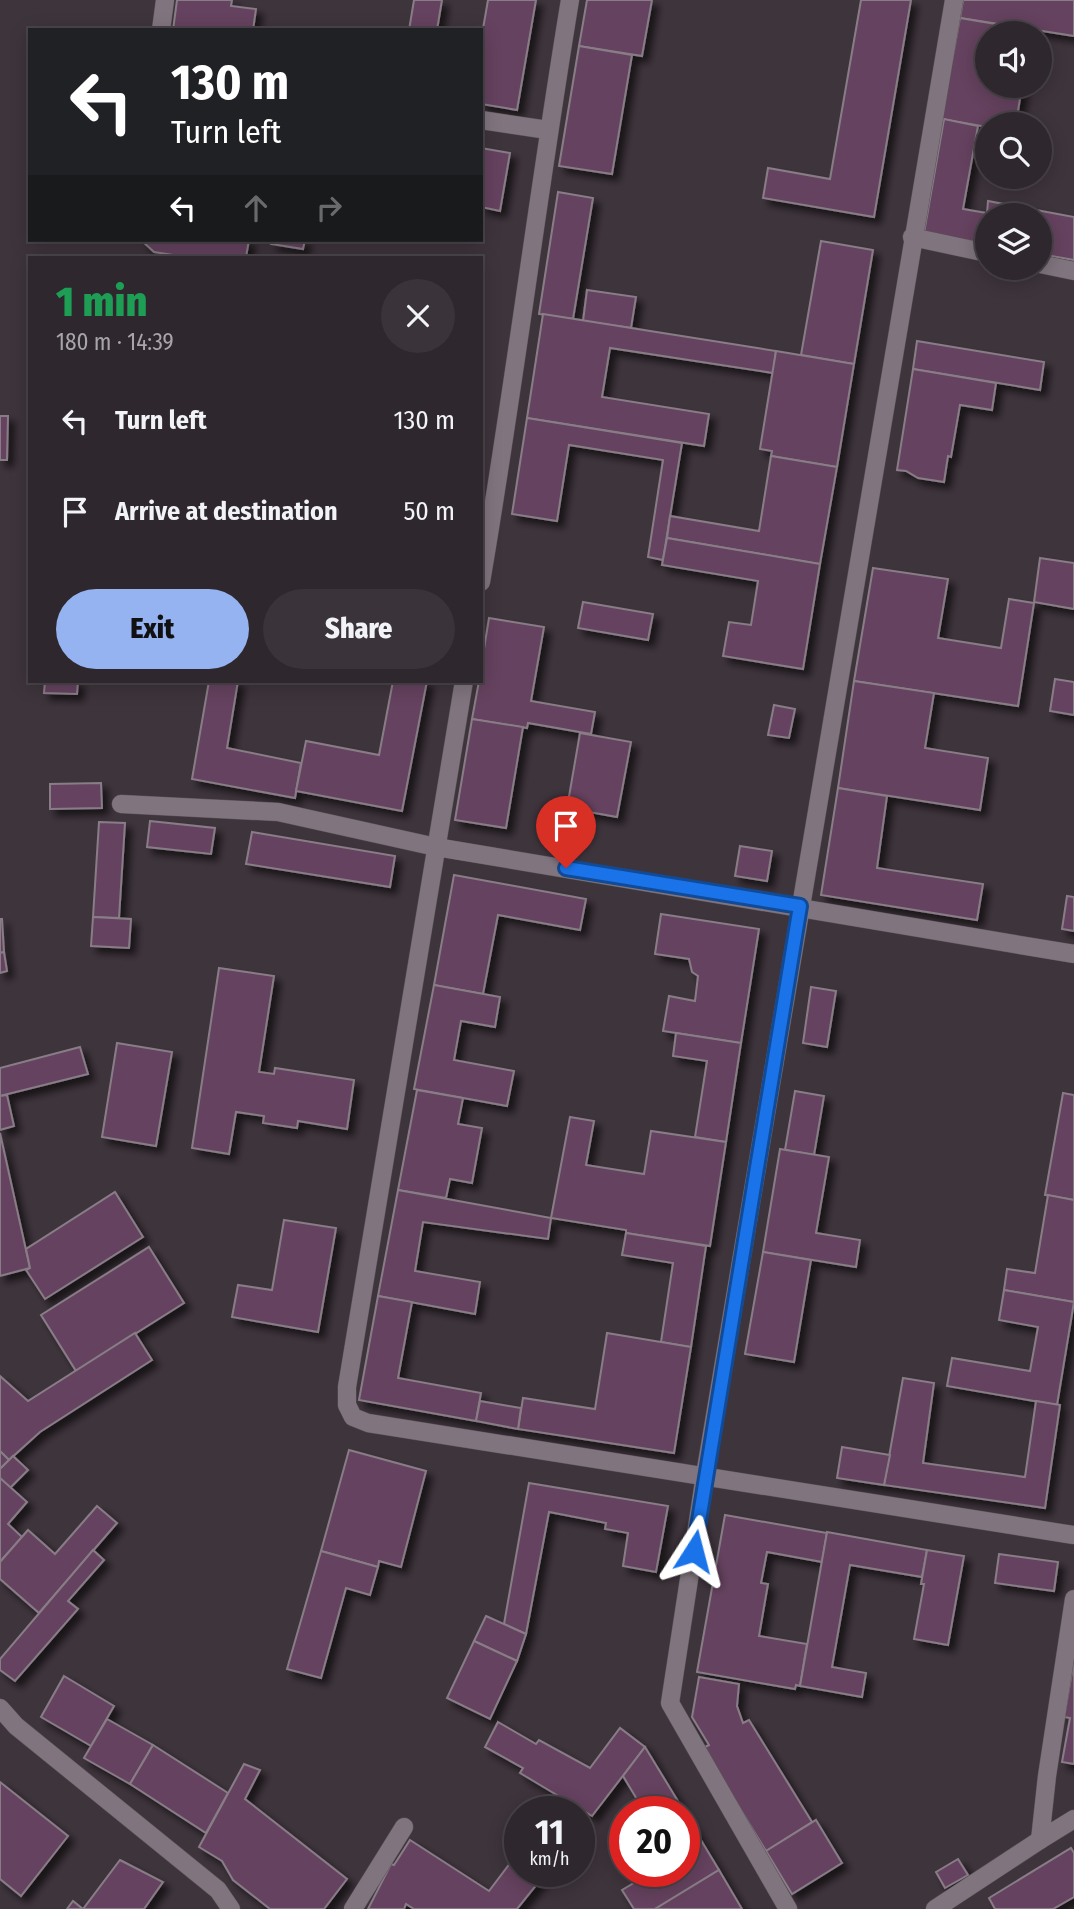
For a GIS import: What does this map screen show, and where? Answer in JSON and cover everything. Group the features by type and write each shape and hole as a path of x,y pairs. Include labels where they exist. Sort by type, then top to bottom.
{"street":[{"path":"161,28 165,0"},
{"path":"483,558 489,486 570,0"},
{"path":"788,1909 670,1703 705,1475 954,0"},
{"path":"483,120 548,130"},
{"path":"912,237 975,250"},
{"path":"1052,266 1074,271"},
{"path":"464,683 347,1387 347,1405 354,1418 368,1423 1074,1535"},
{"path":"121,804 278,812 436,847 1074,954"},
{"path":"1040,1840 1074,1600"},
{"path":"0,1708 16,1726 218,1890 231,1909"},
{"path":"935,1909 1074,1819"},
{"path":"353,1909 404,1827"}],"building":[{"path":"177,0 232,0 231,6 256,9 253,28 173,28"},
{"path":"414,0 442,0 437,28 409,28"},
{"path":"488,0 536,0 517,110 483,104 483,29"},
{"path":"587,0 652,0 642,56 579,46"},
{"path":"861,0 911,0 874,217 763,198 768,168 830,179"},
{"path":"963,0 1074,0 1074,36 1052,33 1052,21 979,21 960,18"},
{"path":"960,18 978,21 975,21 975,98 1020,98 1018,112 975,112 975,125 941,119"},
{"path":"579,46 632,55 612,174 559,166"},
{"path":"944,119 975,125 975,143 963,209 975,211 975,242 924,233"},
{"path":"483,148 510,153 500,211 483,207"},
{"path":"558,192 593,198 573,319 539,314"},
{"path":"1052,213 1074,217 1074,260 1052,256"},
{"path":"821,241 873,250 854,364 801,355"},
{"path":"143,242 249,242 246,256 180,256 154,252"},
{"path":"272,242 305,242 303,249"},
{"path":"587,290 636,297 631,328 583,321"},
{"path":"543,314 776,351 773,373 610,348 602,397 709,414 704,446 527,418"},
{"path":"917,341 1044,362 1040,390 913,369"},
{"path":"776,351 854,364 837,467 771,456 772,451 760,449"},
{"path":"913,369 996,383 992,410 960,405 944,482 918,478 906,471 897,470"},
{"path":"0,416 8,416 7,460 0,460"},
{"path":"527,418 682,443 663,560 648,557 663,460 569,445 557,521 512,514"},
{"path":"771,456 837,467 820,564 667,538 670,516 759,531"},
{"path":"667,538 820,564 803,669 723,656 729,622 751,625 758,581 662,565"},
{"path":"1040,558 1074,563 1074,609 1034,602"},
{"path":"873,568 948,579 938,638 1001,648 1009,599 1034,603 1018,706 854,681"},
{"path":"583,602 653,614 648,640 578,628"},
{"path":"489,618 544,627 531,701 595,712 591,734 528,723 527,728 472,719 479,683 483,683 483,655"},
{"path":"1055,679 1074,682 1074,715 1050,711"},
{"path":"854,681 934,693 925,748 988,758 980,810 838,788"},
{"path":"45,683 78,683 77,694 44,693"},
{"path":"209,683 238,683 227,748 301,763 295,798 192,779"},
{"path":"393,683 427,683 402,811 296,791 306,741 379,755"},
{"path":"774,705 795,709 789,738 768,735"},
{"path":"472,719 523,727 506,828 455,820"},
{"path":"580,733 631,742 617,817 567,808"},
{"path":"101,783 102,808 50,809 50,784"},
{"path":"838,788 887,796 877,868 983,884 977,920 821,895"},
{"path":"150,821 215,828 211,854 147,847"},
{"path":"99,822 125,823 119,918 93,917"},
{"path":"252,832 395,856 390,887 246,864"},
{"path":"740,846 772,851 767,881 735,876"},
{"path":"454,875 586,899 580,930 498,915 483,994 434,985"},
{"path":"1067,896 1074,897 1074,931 1062,929"},
{"path":"661,914 759,929 741,1043 663,1031 669,996 695,1001 698,976 692,972 689,959 655,954"},
{"path":"93,917 131,919 129,948 91,946"},
{"path":"0,919 4,952 0,953"},
{"path":"4,952 7,971 0,973 0,953"},
{"path":"219,968 274,976 259,1072 274,1074 275,1068 354,1080 347,1129 298,1121 297,1128 263,1123 264,1116 236,1112 229,1154 192,1148"},
{"path":"434,985 500,997 495,1027 461,1021 454,1060 514,1071 507,1106 414,1089"},
{"path":"811,987 836,991 827,1047 803,1043"},
{"path":"676,1033 741,1043 726,1142 695,1137 707,1061 673,1056"},
{"path":"117,1043 172,1052 156,1146 102,1137"},
{"path":"80,1047 88,1074 0,1096 0,1068"},
{"path":"417,1090 463,1098 458,1124 482,1128 472,1183 450,1179 446,1198 398,1190"},
{"path":"795,1091 824,1096 814,1155 785,1150"},
{"path":"1063,1093 1074,1095 1074,1200 1045,1195"},
{"path":"7,1095 14,1126 0,1130 0,1096"},
{"path":"570,1117 594,1121 586,1165 644,1174 651,1131 726,1142 710,1246 551,1218"},
{"path":"0,1133 30,1268 0,1276"},
{"path":"780,1149 829,1157 816,1233 860,1240 856,1267 763,1252"},
{"path":"398,1190 551,1218 548,1239 423,1222 415,1271 480,1282 475,1314 378,1296"},
{"path":"115,1192 143,1237 45,1299 26,1270 30,1268 26,1249"},
{"path":"1048,1195 1074,1200 1074,1302 1004,1290 1007,1269 1035,1273"},
{"path":"284,1220 336,1228 318,1332 232,1317 238,1285 272,1290"},
{"path":"626,1233 706,1246 691,1347 661,1342 673,1263 622,1255"},
{"path":"149,1247 184,1303 76,1371 41,1315"},
{"path":"763,1252 811,1260 794,1362 745,1354"},
{"path":"1004,1290 1074,1302 1057,1405 947,1386 952,1358 1030,1371 1038,1327 999,1320"},
{"path":"378,1296 412,1302 398,1378 481,1393 476,1421 359,1400"},
{"path":"135,1333 152,1360 40,1432 9,1460 0,1451 0,1376 28,1401"},
{"path":"607,1333 691,1347 674,1453 518,1429 523,1398 595,1409"},
{"path":"903,1378 934,1383 923,1463 1025,1477 1036,1401 1060,1405 1045,1508 884,1485"},
{"path":"480,1401 521,1408 518,1429 476,1421"},
{"path":"842,1447 890,1455 884,1485 837,1478"},
{"path":"349,1450 426,1471 401,1567 379,1561 378,1567 321,1551"},
{"path":"0,1451 9,1460 0,1469"},
{"path":"13,1456 28,1470 10,1488 0,1478 0,1469"},
{"path":"0,1478 27,1502 8,1524 22,1537 0,1562"},
{"path":"529,1483 668,1506 656,1572 623,1566 628,1533 605,1529 606,1523 549,1512 526,1634 504,1624"},
{"path":"97,1506 117,1523 39,1613 0,1579 0,1562 28,1530 55,1554"},
{"path":"725,1515 827,1533 822,1562 767,1552 761,1583 768,1584 759,1636 807,1644 800,1686 796,1685 795,1689 697,1672"},
{"path":"827,1532 927,1550 922,1577 850,1565 832,1667 866,1673 862,1697 800,1686"},
{"path":"93,1550 104,1560 68,1601 78,1609 15,1681 0,1670 0,1659"},
{"path":"927,1550 964,1556 948,1645 914,1639"},
{"path":"321,1551 378,1567 370,1595 346,1588 321,1678 287,1669"},
{"path":"999,1554 1058,1562 1054,1591 995,1583"},
{"path":"486,1616 526,1634 517,1661 474,1641"},
{"path":"474,1641 517,1661 490,1719 447,1698"},
{"path":"1074,1661 1074,1764 1062,1762 1070,1718 1064,1717"},
{"path":"64,1676 114,1706 91,1746 41,1717"},
{"path":"699,1677 739,1684 737,1706 743,1723 749,1720 812,1822 766,1851 703,1748 709,1745 692,1717"},
{"path":"107,1719 153,1745 130,1784 84,1758"},
{"path":"498,1722 536,1744 539,1740 590,1768 620,1728 645,1747 595,1812 595,1796 559,1796 520,1773 523,1768 485,1747"},
{"path":"153,1745 228,1793 206,1833 130,1784"},
{"path":"645,1747 675,1796 635,1796 623,1776"},
{"path":"244,1764 260,1770 245,1799 347,1879 324,1909 270,1909 233,1880 222,1861 199,1847"},
{"path":"0,1782 68,1836 21,1896 0,1879"},
{"path":"816,1820 842,1863 792,1894 766,1851"},
{"path":"700,1839 719,1870 700,1882"},
{"path":"410,1840 489,1891 504,1871 504,1887 535,1887 517,1909 414,1909 406,1904 404,1909 368,1909 391,1864 394,1865"},
{"path":"1071,1848 1074,1853 1074,1897 1053,1909 995,1909 989,1898"},
{"path":"958,1859 968,1875 945,1888 936,1872"},
{"path":"120,1860 163,1882 144,1909 83,1909"},
{"path":"719,1870 742,1909 655,1909 691,1887 700,1887 700,1882"},
{"path":"627,1887 691,1887 655,1909 634,1909 622,1890"},
{"path":"73,1901 83,1909 67,1909"}],"route":[{"path":"566,868 800,906 694,1551"}]}
